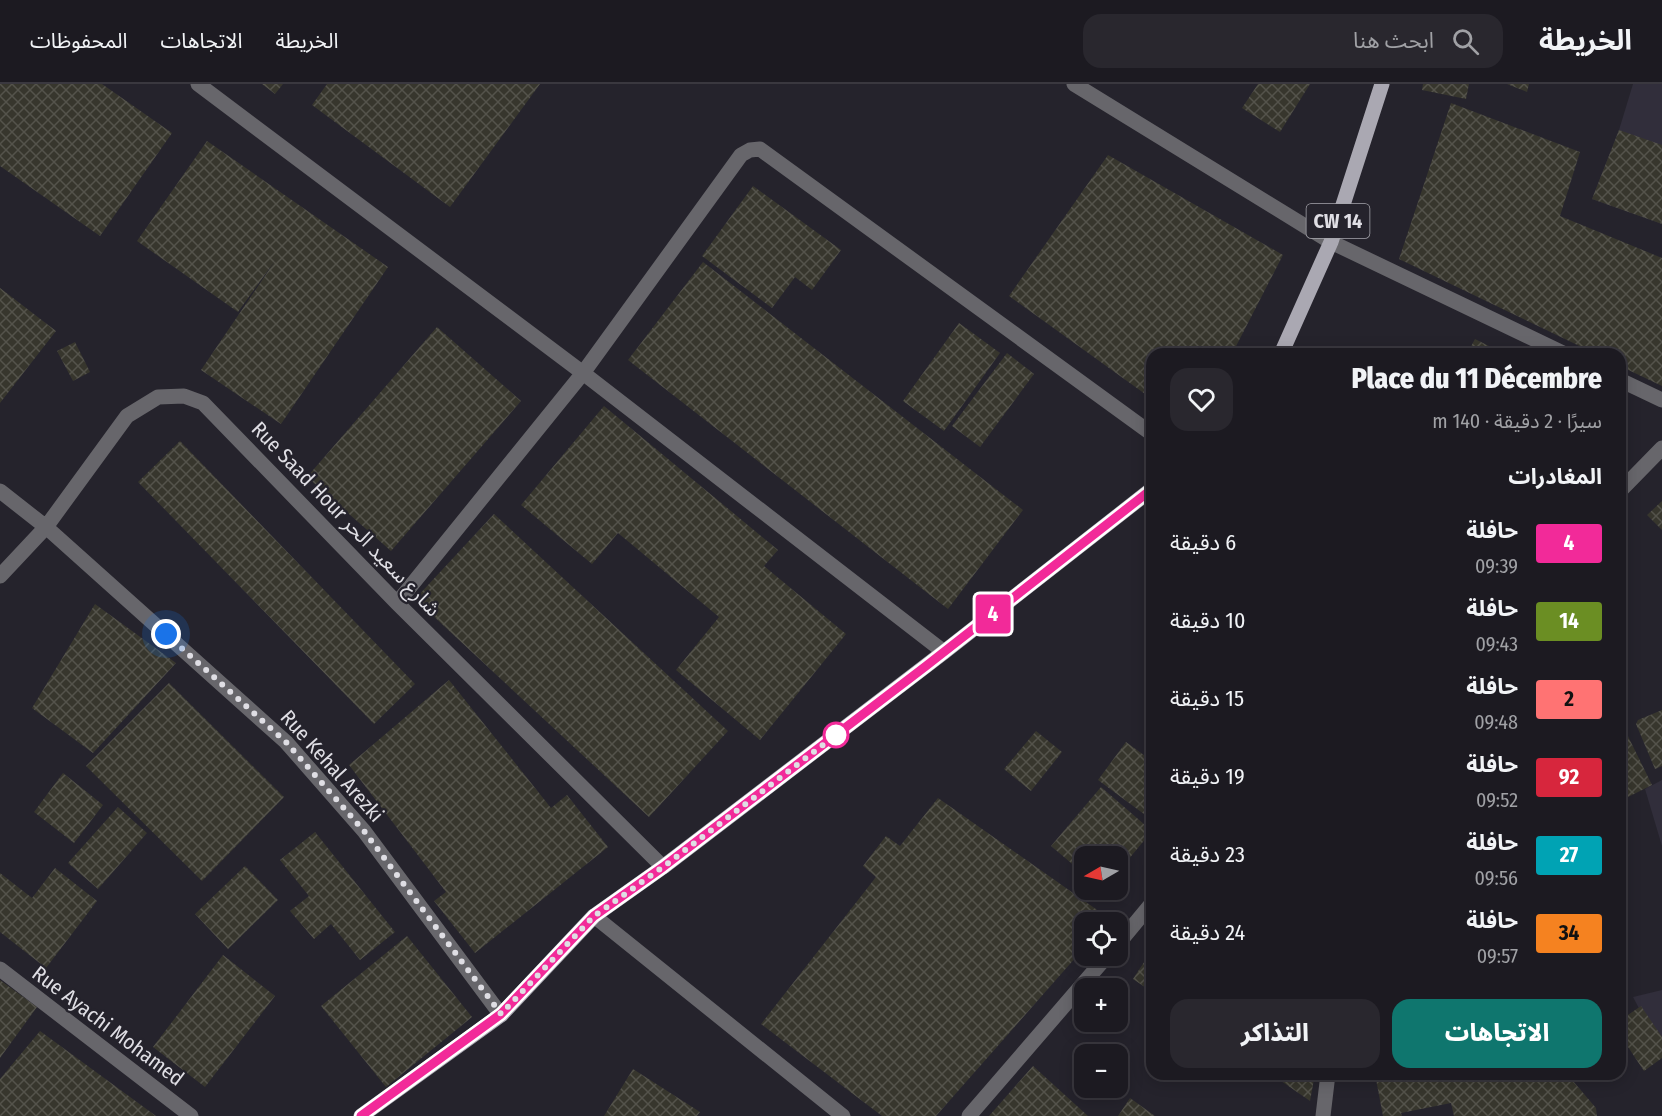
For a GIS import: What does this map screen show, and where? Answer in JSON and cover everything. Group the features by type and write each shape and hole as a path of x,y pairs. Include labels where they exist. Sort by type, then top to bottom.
{"main road":[{"name":"CW 14","path":"1284,348 1331,242 1382,84"},
{"path":"361,1116 501,1014 594,916 663,867 1146,494"}],"street":[{"path":"198,84 583,373 944,652"},
{"path":"1074,84 1331,242 1552,348"},
{"path":"397,603 583,373 741,155 750,150 760,149 1146,430"},
{"path":"1626,383 1662,400"},
{"name":"Rue Saad Hour شارع سعيد الحر","path":"0,576 46,527 127,416 158,397 184,396 203,403 397,603 663,867"},
{"path":"1626,485 1662,448"},
{"name":"Rue Kehal Arezki","path":"0,491 46,527 286,742 364,831 501,1014"},
{"path":"1128,932 1146,910"},
{"path":"594,916 843,1116"},
{"path":"969,1116 1098,966"},
{"name":"Rue Ayachi Mohamed","path":"0,969 191,1116"},
{"path":"1323,1116 1327,1080"}],"shaded area":[{"path":"1633,84 1662,84 1662,224 1592,199 1619,130"},
{"path":"1662,780 1662,846 1645,789"},
{"path":"1662,990 1662,1052 1633,997"}],"building":[{"path":"0,84 102,84 172,133 100,236 0,166"},
{"path":"262,84 283,84 275,94"},
{"path":"327,84 540,84 450,207 312,105"},
{"path":"1258,84 1310,84 1280,132 1242,108"},
{"path":"1423,84 1469,84 1466,99 1422,90"},
{"path":"1507,84 1529,84 1527,92"},
{"path":"1451,103 1580,152 1560,216 1662,258 1662,386 1626,369 1626,348 1584,348 1399,259"},
{"path":"1619,130 1662,145 1662,224 1592,199"},
{"path":"207,141 388,267 281,424 201,370 277,258 238,312 137,241"},
{"path":"1108,155 1283,255 1235,348 1146,348 1146,395 1009,296"},
{"path":"753,186 841,250 812,290 795,277 772,308 702,256"},
{"path":"703,262 1023,510 948,609 628,360"},
{"path":"0,288 56,331 0,403"},
{"path":"959,323 1000,353 944,431 903,401"},
{"path":"437,327 521,401 391,551 307,477"},
{"path":"1475,339 1493,348 1470,348"},
{"path":"75,342 90,372 73,381 57,351"},
{"path":"1007,353 1034,374 980,447 952,426"},
{"path":"604,406 778,550 764,566 846,634 760,740 676,670 719,617 618,533 592,564 521,505"},
{"path":"180,441 415,684 374,724 138,482"},
{"path":"1662,501 1662,530 1647,515"},
{"path":"494,514 728,731 649,817 415,599"},
{"path":"95,604 176,663 93,753 32,708"},
{"path":"449,680 551,808 567,795 608,847 475,953 434,901 446,892 349,765"},
{"path":"169,683 284,797 202,881 86,766"},
{"path":"1662,710 1662,766 1655,769 1636,724 1638,720"},
{"path":"1036,731 1062,752 1031,791 1004,769"},
{"path":"1626,732 1652,785 1626,798"},
{"path":"1126,742 1146,757 1146,816 1098,780"},
{"path":"63,773 103,805 74,843 34,812"},
{"path":"1101,787 1146,826 1146,838 1128,860 1128,846 1074,846 1074,866 1051,846"},
{"path":"938,798 1074,894 1074,900 1083,900 1100,912 1074,912 1074,959 936,1116 882,1116 761,1024 876,877 863,866 886,836 900,846"},
{"path":"118,807 147,833 98,889 68,863"},
{"path":"315,832 395,932 360,960 331,924 314,939 290,911 309,896 280,860"},
{"path":"245,866 278,900 228,949 195,914"},
{"path":"55,868 97,901 46,968 0,932 0,873 32,898"},
{"path":"407,936 472,1017 386,1087 321,1006"},
{"path":"223,955 275,996 205,1087 153,1047"},
{"path":"1146,959 1146,988 1133,979"},
{"path":"0,980 37,1007 0,1058"},
{"path":"1641,1006 1662,1037 1662,1058 1644,1071 1626,1044 1626,1016"},
{"path":"40,1031 156,1116 0,1116 0,1079"},
{"path":"1033,1066 1088,1116 989,1116"},
{"path":"633,1069 700,1112 697,1116 604,1116"},
{"path":"1280,1080 1314,1080 1310,1101"},
{"path":"1376,1080 1572,1080 1596,1108 1597,1116 1454,1116 1451,1103 1401,1113 1402,1116 1383,1116"},
{"path":"1130,1098 1155,1116 1118,1116"}],"bus line":[{"name":"4","path":"361,1116 501,1014 594,916 663,867 1146,494"}],"route":[{"path":"166,634 286,742 364,831 501,1014 594,916 663,867 836,735"}]}
